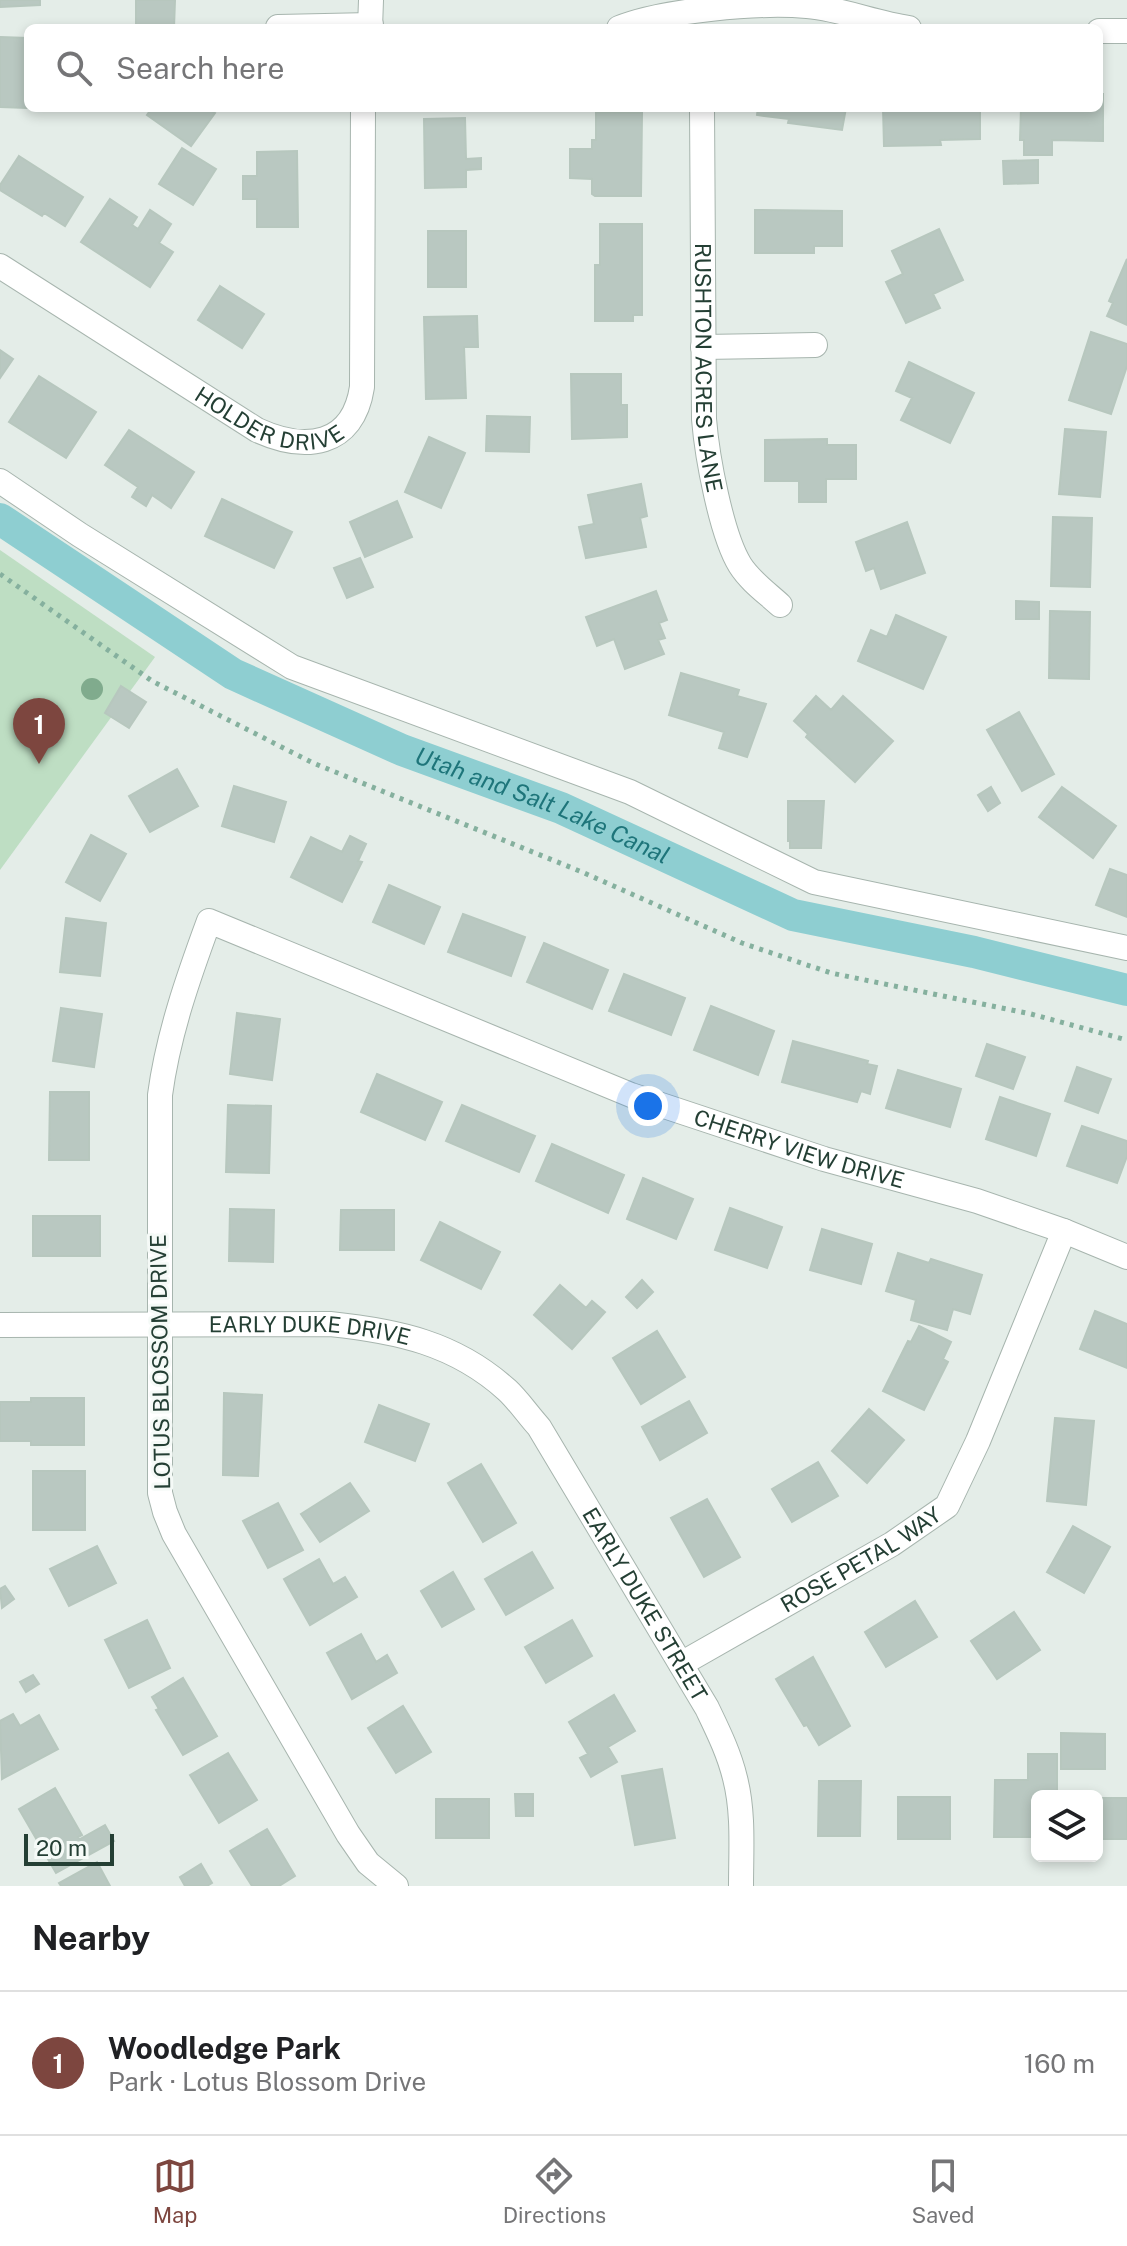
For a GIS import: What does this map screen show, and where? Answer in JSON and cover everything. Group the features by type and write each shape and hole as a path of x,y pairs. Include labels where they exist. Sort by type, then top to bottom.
{"street":[{"path":"371,0 371,24"},
{"path":"631,24 650,18 807,6 890,24"},
{"path":"1103,31 1127,31"},
{"name":"HOLDER DRIVE","path":"0,266 257,430 301,443 328,438 340,432 356,413 362,387 363,112"},
{"name":"RUSHTON ACRES LANE","path":"702,112 705,436 729,541 749,577 780,605"},
{"path":"703,347 815,345"},
{"path":"0,481 80,535 292,667 630,792 814,882 1127,948"},
{"name":"CHERRY VIEW DRIVE","path":"209,921 631,1095 824,1159 977,1201 1127,1257"},
{"name":"LOTUS BLOSSOM DRIVE","path":"209,921 165,1057 160,1095 160,1469 165,1512 174,1534 348,1834 368,1863 396,1886"},
{"name":"ROSE PETAL WAY","path":"681,1664 892,1544 947,1506 978,1441 1064,1231"},
{"name":"EARLY DUKE DRIVE","path":"0,1325 330,1324 381,1329 425,1340 469,1362"},
{"name":"EARLY DUKE STREET","path":"469,1362 507,1390 539,1427 707,1708 727,1750 736,1780 741,1820 741,1886"}],"path":[{"path":"0,574 152,681 313,763 582,872 742,943 831,973 1031,1014 1127,1040"}],"green space":[{"path":"0,550 155,657 0,870"}],"building":[{"path":"0,0 40,0 40,5 0,7"},
{"path":"136,0 175,0 174,24 136,24"},
{"path":"0,37 24,38 24,108 0,107"},
{"path":"149,112 215,113 191,146 147,115"},
{"path":"596,112 642,113 641,196 595,196 592,194 592,179 570,178 570,149 592,149 592,140 596,140"},
{"path":"757,112 845,112 842,130 788,123 789,119 757,115"},
{"path":"883,112 980,112 980,139 940,140 941,145 884,146"},
{"path":"1021,112 1103,112 1103,141 1052,140 1052,155 1024,155 1024,140 1020,140"},
{"path":"465,118 466,159 481,158 481,169 466,170 466,187 425,188 424,119"},
{"path":"182,148 216,169 193,205 159,184"},
{"path":"297,151 298,227 257,227 257,199 243,199 243,176 257,176 257,152"},
{"path":"19,156 83,197 65,226 0,190 0,185"},
{"path":"1038,160 1038,183 1004,184 1003,161"},
{"path":"110,199 137,217 132,225 138,229 150,210 171,224 159,243 173,252 150,287 81,242"},
{"path":"755,210 842,211 842,246 814,246 814,253 755,253"},
{"path":"600,224 642,224 642,315 633,315 633,321 595,321 595,265 600,265"},
{"path":"939,229 963,280 933,294 940,308 906,323 886,282 903,274 892,251"},
{"path":"428,231 466,231 466,287 428,287"},
{"path":"1127,259 1127,325 1107,316 1113,303 1109,301"},
{"path":"220,286 264,314 242,348 198,320"},
{"path":"477,316 478,347 464,347 466,398 426,399 424,317"},
{"path":"1091,332 1127,344 1127,366 1111,414 1069,400"},
{"path":"0,350 13,359 0,378"},
{"path":"909,362 974,393 950,443 901,420 912,398 896,391"},
{"path":"571,374 621,374 621,405 627,405 627,437 572,439"},
{"path":"39,376 96,412 66,458 9,422"},
{"path":"487,416 530,417 529,452 486,451"},
{"path":"1065,429 1106,432 1100,497 1059,494"},
{"path":"129,430 194,472 171,508 152,495 146,506 132,497 138,487 105,465"},
{"path":"429,437 465,453 441,508 405,492"},
{"path":"827,439 827,445 856,445 856,479 826,479 826,502 799,502 799,481 765,481 765,440"},
{"path":"641,484 647,516 640,518 646,547 586,558 579,527 594,524 588,495"},
{"path":"222,499 292,532 274,568 205,536"},
{"path":"397,501 412,537 365,557 350,522"},
{"path":"1053,517 1092,518 1090,587 1051,586"},
{"path":"907,522 925,573 881,589 874,568 866,571 856,542"},
{"path":"360,558 373,587 347,598 334,568"},
{"path":"656,591 667,620 659,623 665,638 658,640 664,654 625,669 614,639 597,646 586,617"},
{"path":"1016,601 1039,602 1039,619 1016,619"},
{"path":"1050,611 1090,612 1089,679 1049,678"},
{"path":"896,615 946,637 923,689 858,661 871,630 887,637"},
{"path":"681,673 739,690 737,696 766,704 747,757 719,748 724,732 669,715"},
{"path":"121,686 146,702 129,728 105,713"},
{"path":"816,696 831,710 843,696 893,741 855,782 806,737 808,734 794,721"},
{"path":"1019,712 1054,774 1022,791 987,730"},
{"path":"177,769 198,806 150,832 129,796"},
{"path":"234,786 286,802 274,842 222,826"},
{"path":"991,787 1000,803 988,811 978,795"},
{"path":"1062,787 1116,826 1093,858 1039,817"},
{"path":"788,801 824,801 821,848 790,848"},
{"path":"91,835 126,854 100,901 66,882"},
{"path":"350,836 366,844 358,861 362,862 342,902 291,877 311,837 342,852"},
{"path":"1110,869 1127,875 1127,917 1096,905"},
{"path":"389,885 440,907 424,944 373,922"},
{"path":"463,914 525,937 511,976 448,952"},
{"path":"66,918 106,923 100,976 60,972"},
{"path":"544,943 608,970 592,1009 527,982"},
{"path":"624,974 685,998 671,1035 609,1011"},
{"path":"711,1006 774,1031 758,1075 694,1050"},
{"path":"61,1008 102,1014 94,1067 53,1061"},
{"path":"237,1013 280,1019 272,1080 230,1074"},
{"path":"793,1041 877,1066 870,1094 861,1091 857,1102 782,1082"},
{"path":"987,1044 1025,1057 1013,1089 976,1076"},
{"path":"1077,1067 1111,1079 1098,1113 1065,1101"},
{"path":"898,1070 961,1089 950,1127 886,1108"},
{"path":"377,1074 442,1102 425,1140 361,1112"},
{"path":"50,1092 89,1092 89,1160 49,1160"},
{"path":"1000,1097 1050,1114 1036,1156 986,1139"},
{"path":"228,1105 271,1106 269,1173 226,1172"},
{"path":"462,1105 535,1136 519,1172 446,1141"},
{"path":"1082,1126 1127,1141 1127,1156 1117,1183 1067,1166"},
{"path":"552,1144 624,1175 608,1213 536,1181"},
{"path":"643,1178 693,1199 676,1239 627,1219"},
{"path":"730,1208 782,1227 767,1268 715,1250"},
{"path":"230,1209 274,1210 273,1262 229,1261"},
{"path":"341,1210 394,1210 394,1250 340,1250"},
{"path":"33,1216 100,1216 100,1256 33,1256"},
{"path":"440,1222 500,1252 481,1289 421,1260"},
{"path":"822,1229 872,1244 861,1284 810,1270"},
{"path":"898,1253 929,1263 931,1259 982,1275 970,1314 953,1309 947,1330 911,1320 916,1300 886,1291"},
{"path":"642,1280 653,1292 637,1308 626,1297"},
{"path":"560,1285 586,1308 592,1301 605,1312 572,1349 534,1315"},
{"path":"1095,1311 1127,1324 1127,1368 1080,1349"},
{"path":"919,1326 951,1342 943,1359 948,1362 924,1410 883,1391"},
{"path":"657,1331 685,1377 641,1404 613,1358"},
{"path":"224,1393 262,1395 258,1476 223,1475"},
{"path":"31,1398 84,1398 84,1445 31,1445 31,1441 0,1441 0,1402 31,1402"},
{"path":"689,1401 707,1433 660,1460 642,1427"},
{"path":"379,1405 429,1424 415,1461 365,1442"},
{"path":"869,1409 904,1440 867,1483 832,1451"},
{"path":"1055,1418 1094,1421 1086,1505 1047,1501"},
{"path":"818,1462 838,1496 792,1522 772,1489"},
{"path":"481,1464 516,1523 483,1542 448,1483"},
{"path":"33,1471 85,1471 85,1530 33,1530"},
{"path":"350,1483 369,1511 320,1542 301,1514"},
{"path":"707,1499 740,1557 704,1577 671,1518"},
{"path":"278,1503 303,1550 268,1568 243,1521"},
{"path":"1073,1526 1110,1547 1084,1593 1047,1572"},
{"path":"97,1546 116,1583 69,1606 50,1569"},
{"path":"532,1552 553,1588 506,1615 485,1579"},
{"path":"319,1559 333,1584 345,1577 357,1597 310,1625 284,1579"},
{"path":"453,1572 474,1609 442,1627 421,1591"},
{"path":"5,1586 14,1599 2,1608 0,1589"},
{"path":"915,1601 937,1637 886,1667 865,1632"},
{"path":"1014,1612 1040,1650 997,1679 971,1641"},
{"path":"147,1620 170,1668 129,1688 105,1640"},
{"path":"572,1620 592,1656 546,1683 525,1647"},
{"path":"361,1634 376,1662 387,1655 397,1673 352,1699 327,1653"},
{"path":"813,1657 850,1726 819,1745 776,1679"},
{"path":"33,1675 39,1684 26,1692 20,1682"},
{"path":"183,1678 217,1736 183,1755 156,1710 159,1709 152,1697"},
{"path":"614,1695 635,1731 608,1747 617,1762 591,1777 580,1758 588,1754 569,1722"},
{"path":"403,1706 431,1752 396,1773 368,1728"},
{"path":"13,1714 20,1726 39,1715 58,1749 2,1779 0,1721"},
{"path":"1061,1733 1105,1734 1105,1769 1061,1769"},
{"path":"228,1753 257,1800 219,1823 190,1775"},
{"path":"1028,1754 1057,1754 1057,1790 1031,1790 1031,1837 994,1837 995,1780 1028,1780"},
{"path":"662,1769 675,1838 635,1845 622,1776"},
{"path":"819,1781 861,1781 860,1836 818,1836"},
{"path":"55,1788 82,1835 78,1837 80,1839 105,1825 114,1841 56,1873 19,1809"},
{"path":"515,1794 533,1794 533,1816 516,1816"},
{"path":"898,1797 950,1797 950,1839 898,1839"},
{"path":"1103,1798 1127,1798 1127,1839 1103,1839"},
{"path":"436,1799 489,1799 489,1838 436,1838"},
{"path":"267,1829 295,1876 279,1886 252,1886 230,1851"},
{"path":"97,1862 110,1886 61,1886 59,1883"},
{"path":"201,1864 212,1883 207,1886 185,1886 180,1877"}],"waterway":[{"name":"Utah and Salt Lake Canal","path":"0,519 233,674 402,750 561,808 793,915 974,952 1127,990"}],"place":[{"name":"Woodledge Park","path":"39,764"}]}
